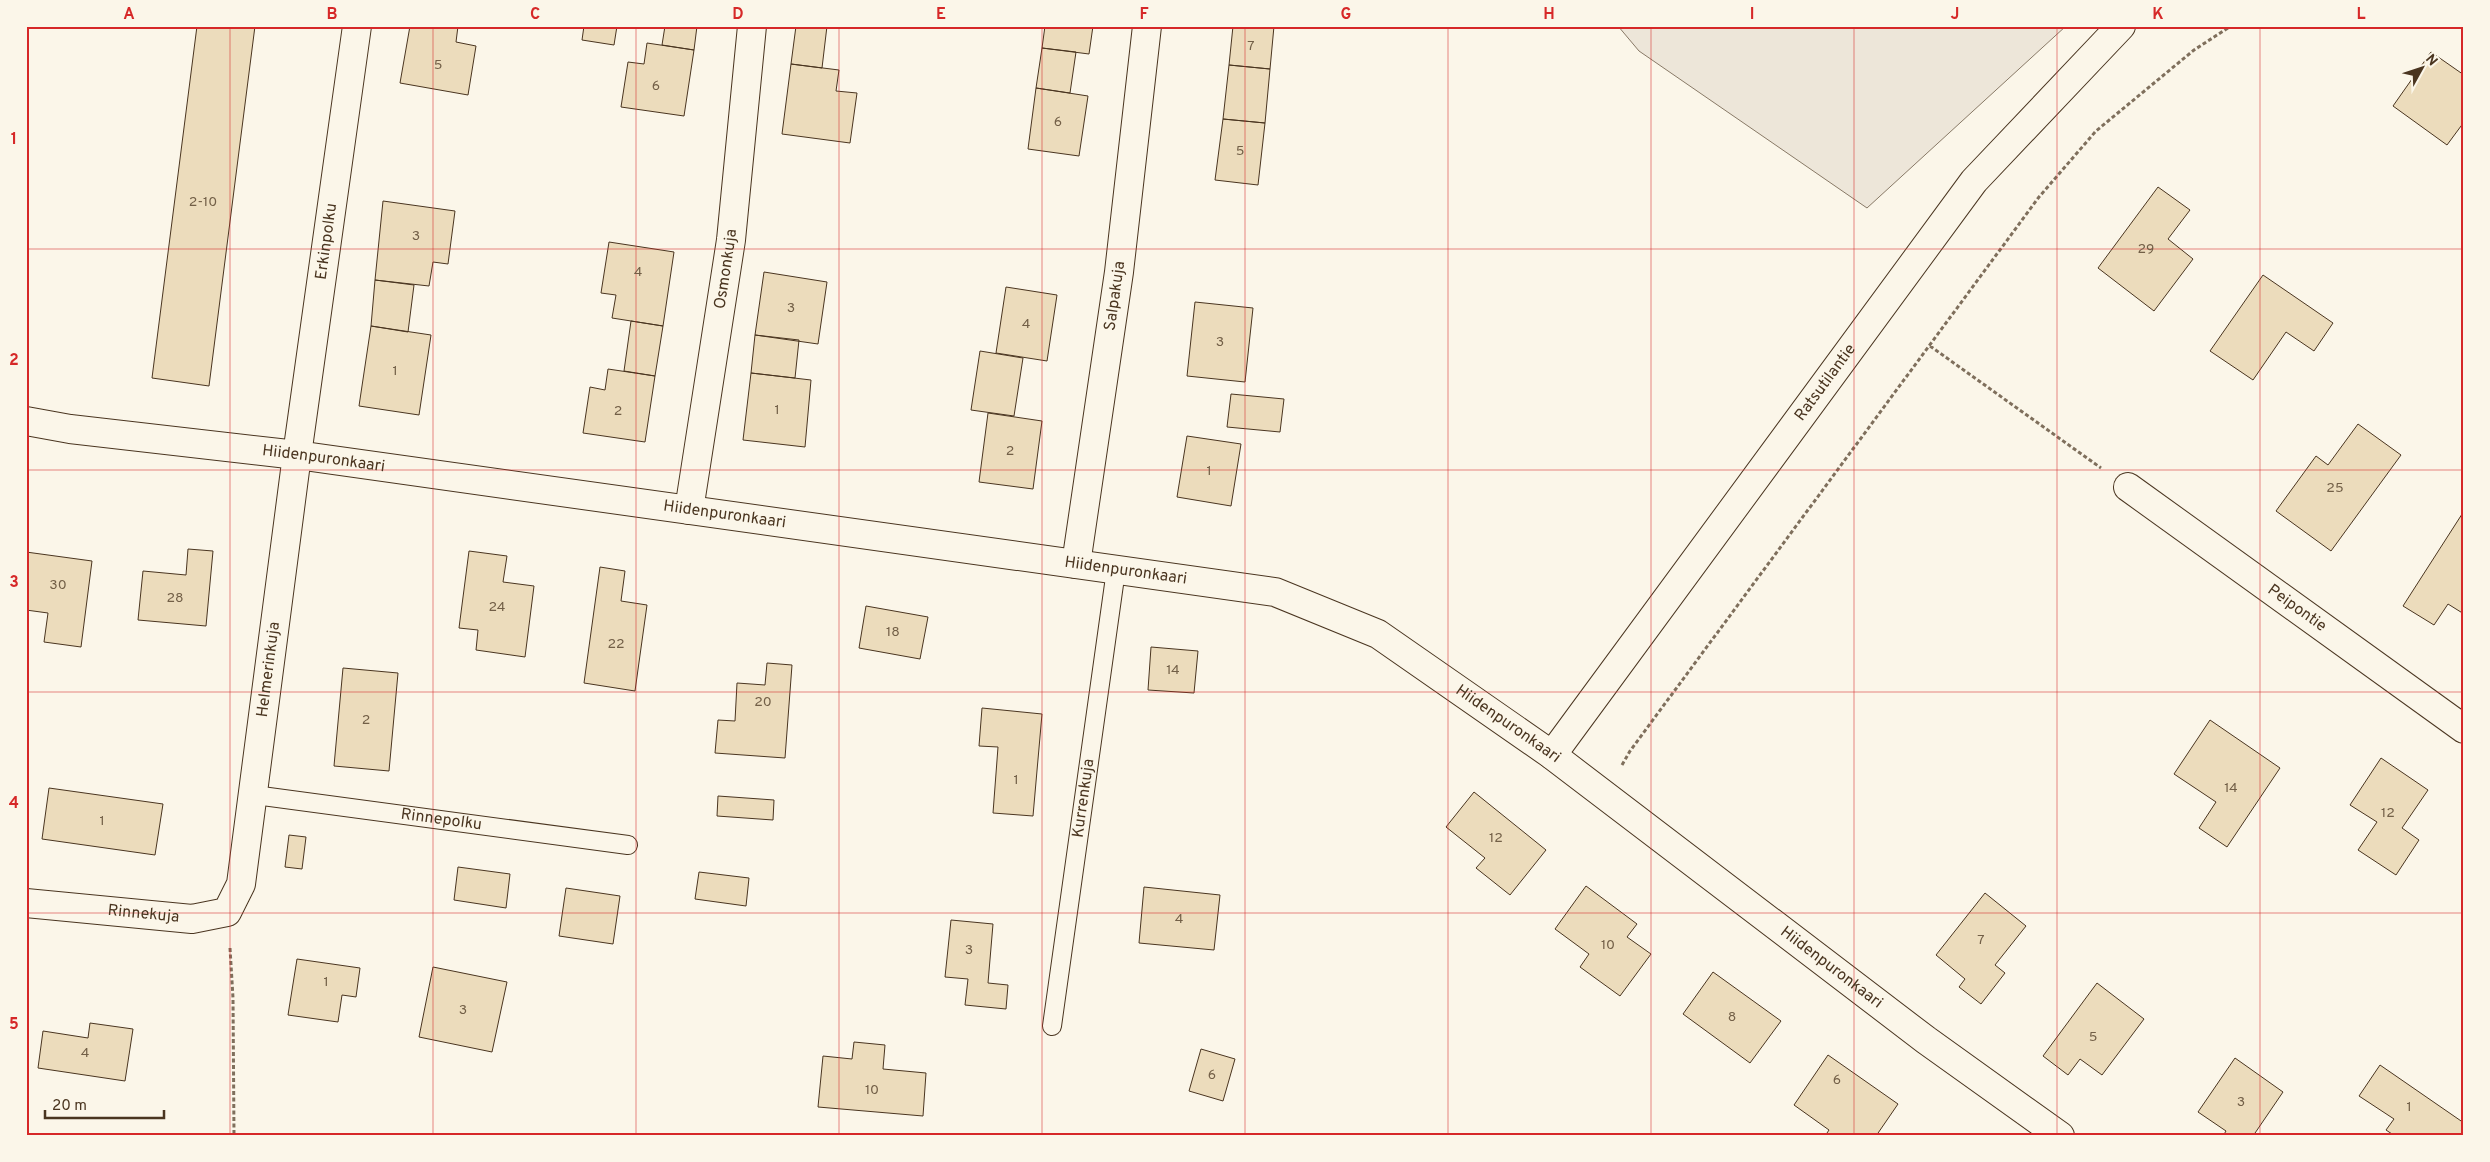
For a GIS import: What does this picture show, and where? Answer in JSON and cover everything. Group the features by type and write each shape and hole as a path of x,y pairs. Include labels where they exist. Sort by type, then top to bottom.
{"street":[{"name":"Erkinpolku","path":"297,455 357,26"},
{"name":"Osmonkuja","path":"689,510 731,240 752,26"},
{"name":"Salpakuja","path":"1076,564 1119,272 1147,26"},
{"name":"Ratsutilantie","path":"1552,755 1974,181 2121,26"},
{"name":"Hiidenpuronkaari","path":"26,421 70,429 297,455 1275,592 1378,634 1552,755 1918,1034 2060,1136"},
{"name":"Helmerinkuja","path":"228,912 241,884 254,796 297,455"},
{"name":"Peipontie","path":"2128,487 2464,729"},
{"name":"Rinnekuja","path":"26,903 192,919 228,912"}],"lane":[{"name":"Kurrenkuja","path":"1052,1026 1116,570"},
{"name":"Rinnepolku","path":"254,796 628,845"}],"path":[{"path":"1606,796 1630,751 2039,197 2096,131 2194,50 2231,26"},
{"path":"1930,346 2128,487"},
{"path":"228,912 233,998 234,1136"}],"shaded area":[{"path":"1618,26 2066,26 1867,208 1639,51"}],"building":[{"path":"197,26 255,26 209,386 152,378"},
{"path":"410,26 458,26 456,42 476,46 468,95 400,83"},
{"path":"584,26 617,26 614,45 582,40"},
{"path":"665,26 697,26 694,50 662,45"},
{"path":"796,26 827,26 822,68 791,64"},
{"path":"1045,26 1093,26 1089,54 1042,48"},
{"path":"1233,26 1274,26 1270,69 1229,65"},
{"path":"647,43 694,50 684,116 621,107 628,62 644,64"},
{"path":"1042,48 1076,52 1070,93 1036,88"},
{"path":"2431,52 2464,75 2464,122 2447,145 2393,106"},
{"path":"791,64 839,70 836,91 857,93 850,143 782,134"},
{"path":"1229,65 1270,69 1265,123 1223,119"},
{"path":"1036,88 1088,96 1079,156 1028,149"},
{"path":"1223,119 1265,123 1258,185 1215,180"},
{"path":"2158,187 2190,210 2168,239 2193,259 2154,311 2098,268"},
{"path":"383,201 455,211 448,264 433,262 429,286 375,280"},
{"path":"609,242 674,252 663,326 612,318 616,295 601,293"},
{"path":"764,272 827,282 818,344 755,335"},
{"path":"2263,275 2333,323 2314,351 2286,332 2253,380 2210,351"},
{"path":"375,280 414,285 408,332 371,326"},
{"path":"1006,287 1057,295 1047,361 996,353"},
{"path":"1195,302 1253,308 1245,382 1187,376"},
{"path":"631,321 663,326 655,376 624,371"},
{"path":"371,326 431,335 419,415 359,406"},
{"path":"755,335 799,340 795,378 751,373"},
{"path":"980,351 1023,358 1014,416 971,410"},
{"path":"608,369 655,376 645,442 583,433 590,387 605,390"},
{"path":"751,373 811,380 805,447 743,440"},
{"path":"1231,394 1284,399 1280,432 1227,427"},
{"path":"988,413 1042,421 1033,489 979,482"},
{"path":"2358,424 2401,455 2331,551 2276,511 2316,456 2328,465"},
{"path":"1187,436 1241,444 1231,506 1177,497"},
{"path":"2464,511 2464,614 2448,604 2434,625 2403,606"},
{"path":"188,549 213,551 206,626 138,620 143,571 186,575"},
{"path":"469,551 507,556 503,582 534,586 525,657 476,650 478,630 459,628"},
{"path":"26,552 92,561 81,647 44,642 48,613 26,610"},
{"path":"600,567 625,571 621,601 647,605 635,691 584,683"},
{"path":"866,606 928,617 920,659 859,648"},
{"path":"1151,647 1198,651 1194,693 1148,690"},
{"path":"767,663 792,665 785,758 715,753 718,720 735,721 737,683 765,685"},
{"path":"343,668 398,673 389,771 334,766"},
{"path":"982,708 1042,714 1033,816 993,813 998,747 979,746"},
{"path":"2210,720 2280,768 2227,847 2199,828 2216,802 2174,774"},
{"path":"2381,758 2428,790 2402,828 2419,840 2396,875 2358,850 2377,822 2350,805"},
{"path":"49,788 163,804 155,855 42,839"},
{"path":"1474,792 1546,850 1510,895 1476,868 1485,858 1446,827"},
{"path":"718,796 774,800 773,820 717,816"},
{"path":"289,835 306,837 302,869 285,867"},
{"path":"458,867 510,874 506,908 454,900"},
{"path":"699,872 749,878 746,906 695,899"},
{"path":"1586,886 1637,924 1627,937 1651,954 1620,996 1580,967 1589,954 1555,929"},
{"path":"1144,887 1220,895 1214,950 1139,943"},
{"path":"566,888 620,896 613,944 559,936"},
{"path":"1985,893 2026,926 1995,965 2005,973 1981,1004 1959,987 1965,979 1936,955"},
{"path":"951,920 993,924 988,983 1008,985 1006,1009 965,1005 968,979 945,977"},
{"path":"297,959 360,968 356,997 342,995 338,1022 288,1015"},
{"path":"433,967 507,982 492,1052 419,1037"},
{"path":"1713,972 1781,1021 1750,1063 1683,1014"},
{"path":"2097,983 2144,1019 2102,1075 2080,1059 2068,1075 2043,1056"},
{"path":"90,1023 133,1029 125,1081 38,1068 43,1031 88,1038"},
{"path":"854,1042 885,1045 883,1069 926,1073 923,1116 818,1107 823,1056 852,1059"},
{"path":"1201,1049 1235,1059 1223,1101 1189,1091"},
{"path":"1828,1055 1898,1104 1876,1136 1825,1136 1829,1130 1794,1105"},
{"path":"2235,1058 2283,1092 2253,1136 2223,1136 2226,1131 2198,1112"},
{"path":"2380,1065 2464,1123 2464,1136 2395,1136 2386,1130 2394,1119 2359,1096"}]}
